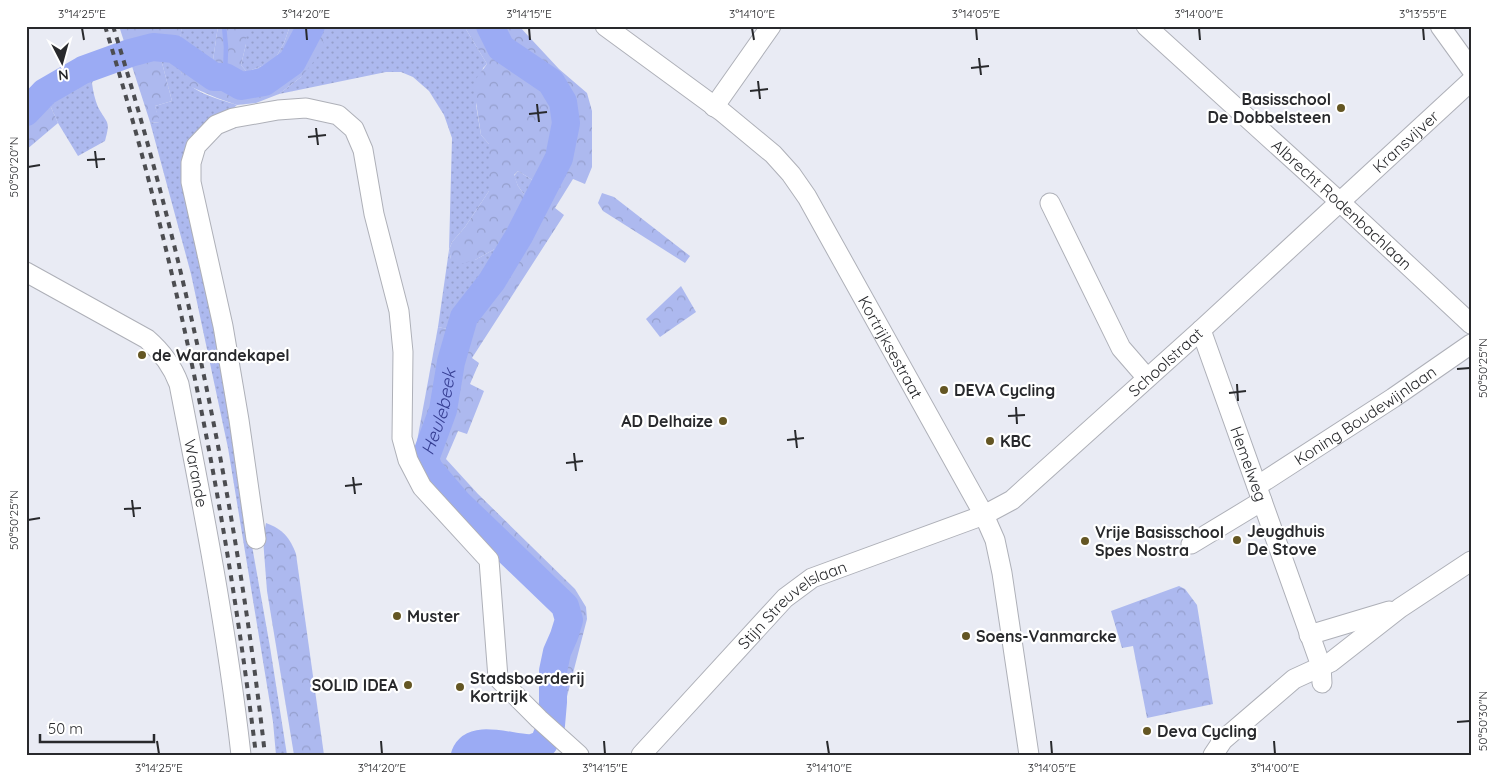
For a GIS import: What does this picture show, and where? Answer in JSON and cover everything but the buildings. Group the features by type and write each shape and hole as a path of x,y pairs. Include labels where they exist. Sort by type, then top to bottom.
{"street":[{"name":"Kortrijksestraat","path":"605,26 714,106 773,154 791,174 807,197 984,515 995,540 1002,573 1029,755"},
{"path":"714,106 772,26"},
{"name":"Albrecht Rodenbachlaan","path":"1146,26 1471,324"},
{"path":"1445,28 1471,68"},
{"name":"Kransvijver","path":"1340,202 1471,81"},
{"path":"256,539 225,336 191,182 191,162 196,146 216,125 233,118 278,110 306,108 338,115 354,129 358,136 382,247 399,311 403,359 402,438 408,460 422,487 489,560 498,678 579,755"},
{"name":"Schoolstraat","path":"984,515 1012,500 1340,202"},
{"path":"1050,203 1121,348 1148,378"},
{"name":"Warande","path":"26,272 147,339 174,369 180,384 208,530 230,664 241,755"},
{"name":"Hemelweg","path":"1201,330 1322,675"},
{"name":"Koning Boudewijnlaan","path":"1191,544 1471,344"},
{"name":"Stijn Streuvelslaan","path":"641,755 785,598 812,578 984,515"},
{"path":"1213,755 1223,740 1294,679 1322,675 1331,662 1400,608 1471,561"},
{"path":"1309,635 1400,608"}],"green space":[{"path":"119,26 182,26 178,57 165,54 161,59 172,101 155,106 160,123 150,122"},
{"path":"182,26 218,26 213,60 218,72 198,60 179,44"},
{"path":"218,26 246,26 246,44 241,65 247,72 274,61 284,43 290,26 303,26 291,51 281,64 268,74 244,80 218,72 213,60"},
{"path":"246,26 290,26 284,43 274,61 247,72 241,65 246,44"},
{"path":"320,26 357,28 365,26 464,26 487,64 483,68 476,105 481,135 489,144 489,191 465,227 452,242 449,250 452,138 444,115 429,91 413,77 401,72 386,72 279,94 301,77 317,36 311,36"},
{"path":"464,26 484,26 498,49 535,74 555,92 560,105 561,117 559,144 542,186 518,171 514,175 518,186 530,203 511,240 475,260 461,264 451,259 449,250 452,242 465,227 489,191 489,144 481,135 474,89 476,79 487,64"},
{"path":"496,26 519,26 559,69 587,93 592,111 592,167 585,184 573,179 555,208 564,215 472,358 479,363 470,384 484,391 467,434 458,431 446,459 478,494 575,589 586,607 587,619 563,712 557,716 546,714 541,682 544,657 556,625 555,612 499,551 428,485 442,471 431,460 432,450 449,403 461,342 502,280 532,225 555,180 566,147 571,108 568,97 557,81 510,49"},
{"path":"311,36 324,37 323,50 301,77 279,94 256,103 237,105 217,98 189,86 182,77 181,70 186,66 203,79 221,87 238,89 264,85 293,69 302,56"},
{"path":"165,54 178,57 186,66 181,70 183,77 195,89 237,105 188,147 241,484 287,755 276,755 273,722 228,448 191,274 150,122 159,123 155,106 172,101 161,59"},
{"path":"97,72 92,86 98,107 108,125 107,134 105,141 78,156 58,123 47,100"},
{"path":"41,90 58,123 26,150 26,102"},
{"path":"518,171 542,186 530,203 518,186 514,176"},
{"path":"602,193 614,197 690,256 685,263 603,211 598,203"},
{"path":"511,240 452,330 438,327 449,250 451,259 475,260"},
{"path":"681,286 696,312 660,337 646,319"},
{"path":"438,327 452,330 440,401 426,444 417,441"},
{"path":"266,523 277,528 285,535 296,554 324,755 294,755 267,591 263,539"},
{"path":"1179,586 1185,589 1197,605 1213,704 1147,718 1133,646 1122,648 1111,611"},
{"path":"482,749 533,755 473,755"}],"waterway":[{"path":"224,26 226,47 225,77"},
{"name":"Heulebeek","path":"26,112 45,92 83,70 153,47 174,49 214,77 225,77 241,86 264,82 292,62 311,26"},
{"name":"Heulebeek","path":"465,755 470,748 477,744 485,743 532,748 544,743 551,725 553,671 557,652 569,620 565,606 458,503 429,469 425,459 443,410 451,362 464,317 492,281 519,236 559,158 566,123 563,102 551,82 501,48 490,26"}],"railway":[{"path":"105,26 155,206 197,387 230,570 256,755"},
{"path":"113,26 140,115 164,205 206,387 240,570 265,755"}],"place":[{"name":"Basisschool De Dobbelsteen","path":"1341,108"},
{"name":"de Warandekapel","path":"142,355"},
{"name":"DEVA Cycling","path":"944,390"},
{"name":"AD Delhaize","path":"723,421"},
{"name":"KBC","path":"990,441"},
{"name":"Jeugdhuis De Stove","path":"1237,540"},
{"name":"Vrije Basisschool Spes Nostra","path":"1085,541"},
{"name":"Muster","path":"397,616"},
{"name":"Soens-Vanmarcke","path":"966,636"},
{"name":"SOLID IDEA","path":"408,685"},
{"name":"Stadsboerderij Kortrijk","path":"460,687"},
{"name":"Deva Cycling","path":"1147,731"}]}
